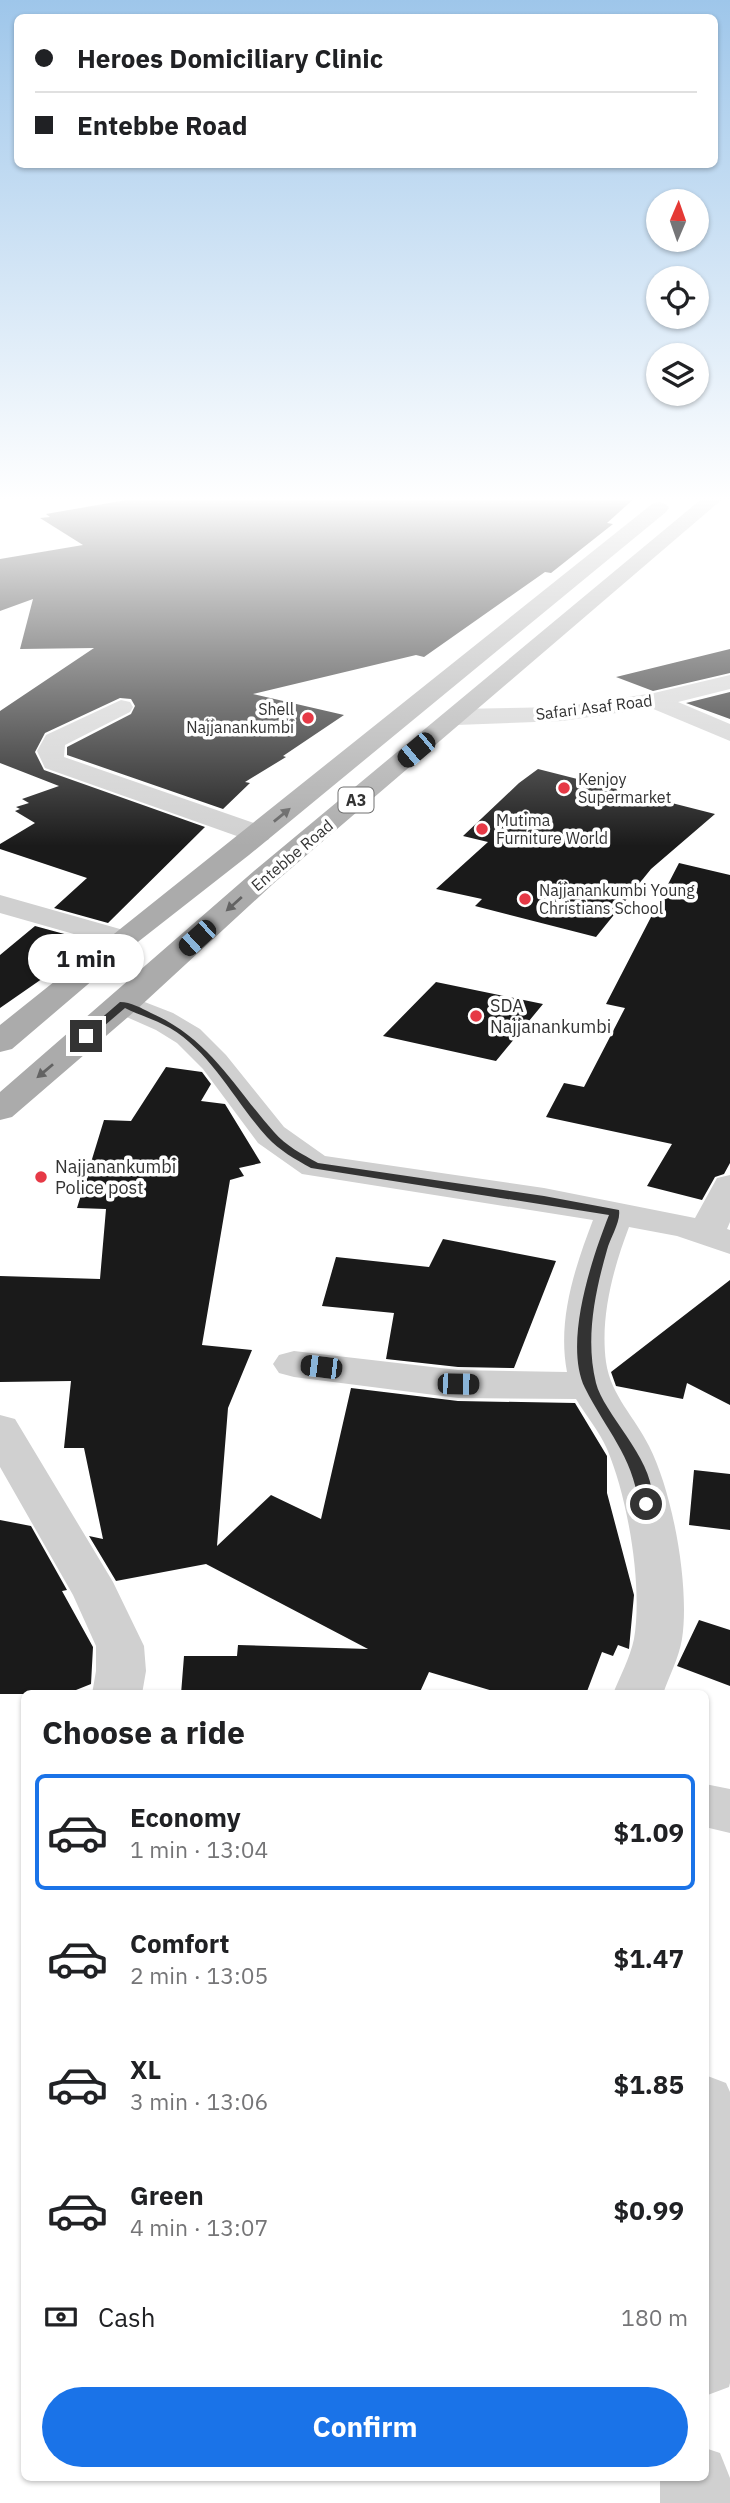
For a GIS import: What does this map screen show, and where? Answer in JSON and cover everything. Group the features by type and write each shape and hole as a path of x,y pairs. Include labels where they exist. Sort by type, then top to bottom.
{"main road":[{"name":"A3","path":"0,1042 123,939 258,834 530,613"},
{"name":"Entebbe Road","path":"0,1110 124,1004 264,877 579,613"}],"street":[{"name":"Safari Asaf Road","path":"456,717 562,714 654,700 730,682"},
{"path":"654,700 730,733"},
{"path":"121,707 55,740 50,748 50,756 54,762 258,834"},
{"path":"0,904 123,939"},
{"path":"124,1004 174,1026 198,1046 241,1094 270,1134 288,1151 315,1166 544,1199 718,1238 730,1186"},
{"path":"615,1213 601,1248 584,1335 590,1386 628,1447 642,1482 661,1602 657,1640 639,1690"},
{"path":"293,1364 458,1384 590,1386"},
{"path":"0,1429 96,1594 120,1646 121,1671 118,1690"},
{"path":"709,1806 730,1811"},
{"path":"709,2130 720,2205 714,2348"},
{"path":"695,2481 695,2503"}],"building":[{"path":"29,613 487,613 424,657 416,655 253,694 344,715 283,756 286,757 245,782 250,783 223,809 67,755 67,747 131,714 135,706 131,699 120,698 45,733 35,752 44,770 205,827 108,923 54,908 87,878 0,849 0,844 35,823 15,811 20,809 16,807 29,803 22,799 59,786 0,763 0,711 94,648 20,649"},
{"path":"730,649 730,673 653,691 616,677"},
{"path":"730,692 730,719 686,703"},
{"path":"538,769 715,814 651,869 596,937 475,906 482,899 436,889 488,842 463,836 519,783"},
{"path":"679,863 730,875 730,1163 724,1174 715,1177 702,1200 647,1186 672,1144 546,1117 564,1083 584,1087 625,1008 606,1004"},
{"path":"35,926 90,941 72,958 0,1008 0,955"},
{"path":"436,982 543,1004 496,1061 383,1036"},
{"path":"166,1067 202,1072 211,1084 201,1101 225,1104 261,1163 239,1168 244,1176 230,1180 202,1345 252,1350 228,1408 217,1546 271,1495 321,1519 351,1388 458,1401 575,1403 607,1456 607,1493 634,1595 629,1649 618,1645 613,1656 602,1652 588,1690 490,1690 429,1672 421,1690 181,1690 184,1656 237,1656 238,1645 368,1649 206,1564 116,1581 89,1536 103,1539 84,1448 64,1448 71,1381 0,1382 0,1276 100,1279 106,1209 77,1208 104,1120 131,1121"},
{"path":"443,1239 556,1261 514,1368 458,1367 386,1359 394,1313 322,1306 336,1257 429,1267"},
{"path":"730,1280 730,1405 687,1383 683,1399 616,1386 611,1372"},
{"path":"694,1470 730,1474 730,1530 689,1525"},
{"path":"0,1520 31,1526 67,1590 62,1591 93,1647 91,1684 76,1690 21,1690 21,1694 0,1694"},
{"path":"699,1620 730,1630 730,1686 677,1666"}],"place":[{"name":"Shell Najjanankumbi","path":"308,718"},
{"name":"Kenjoy Supermarket","path":"564,788"},
{"name":"Mutima Furniture World","path":"482,829"},
{"name":"Najjanankumbi Young Christians School","path":"525,899"},
{"name":"SDA Najjanankumbi","path":"476,1016"},
{"name":"Najjanankumbi Police post","path":"41,1177"}],"route":[{"path":"86,1036 124,1004 174,1026 198,1046 241,1094 270,1134 288,1151 315,1166 544,1199 615,1213 601,1248 591,1292 584,1335 586,1360 590,1386 628,1447 642,1482 646,1504"}]}
